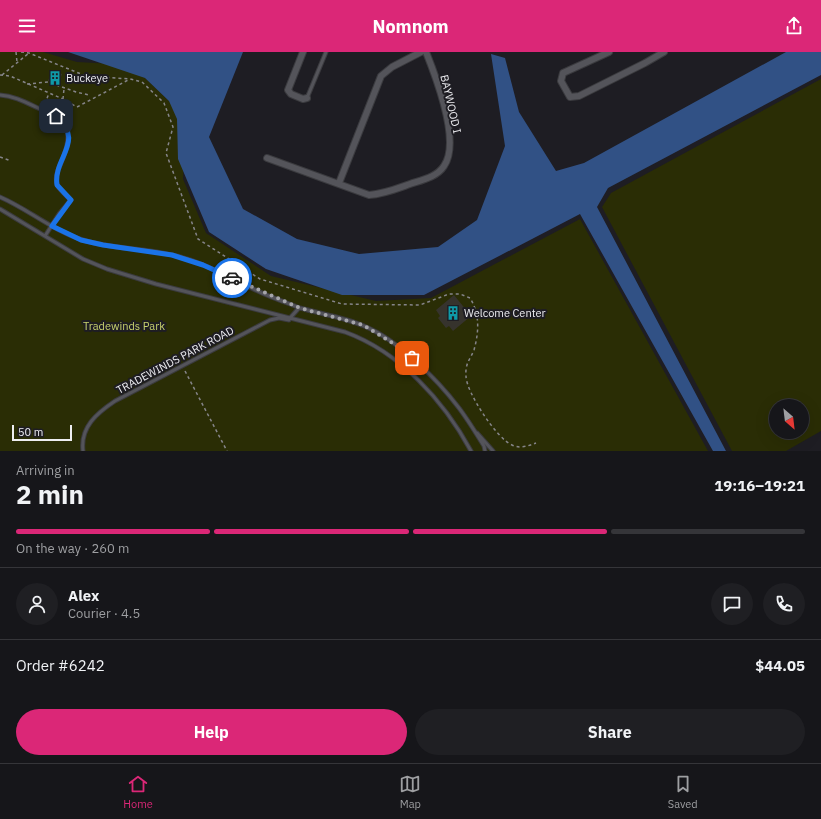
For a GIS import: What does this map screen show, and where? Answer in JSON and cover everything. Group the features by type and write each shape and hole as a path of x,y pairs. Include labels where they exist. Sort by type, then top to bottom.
{"street":[{"path":"303,52 288,90 291,94 297,97 303,99 306,98"},
{"path":"339,183 380,76 392,67 421,52"},
{"name":"BAYWOOD I","path":"267,158 369,195 382,194 436,174 445,166 450,152 450,133 437,80 426,52"},
{"path":"609,52 563,73 561,81 570,97 578,96 664,52"}],"lane":[{"path":"306,98 326,52"},
{"path":"0,95 18,98 56,116 61,120 69,134 69,141 57,172 56,180 59,189 71,200 45,236"},
{"path":"0,197 18,205 52,226 81,240 103,245 172,255 203,265 300,308 363,325 394,344 412,358 440,386 459,408 473,428 486,451"},
{"name":"TRADEWINDS PARK ROAD","path":"0,209 83,259 107,269 156,284 356,336 370,343 407,370 438,402 454,423 471,451"},
{"path":"290,318 300,308"},
{"name":"TRADEWINDS PARK ROAD","path":"83,451 82,440 94,418 115,401 270,320 279,318 302,321"},
{"path":"473,428 493,451"}],"path":[{"path":"16,52 17,63"},
{"path":"21,52 29,53 86,76 130,79 142,82 164,104 173,127 166,153 198,239 260,279 342,304 420,305 449,294 460,294 470,298 478,319 479,327 473,352 467,360 466,381 475,399 504,439 512,445 519,447 536,443"},
{"path":"1,75 29,53"},
{"path":"1,75 10,76 64,99 77,107 130,79"},
{"path":"27,84 48,82 89,95"},
{"path":"64,88 64,99"},
{"path":"43,110 49,93"},
{"path":"0,157 11,161"},
{"path":"182,366 227,451"}],"green space":[{"name":"Tradewinds Park","path":"0,52 43,52 77,62 114,64 145,78 169,101 179,115 184,143 183,179 206,233 271,276 376,301 431,298 580,219 708,451 0,451"},
{"path":"821,79 821,431 809,438 809,399 769,399 769,439 807,439 786,451 732,451 602,207 611,193"}],"water":[{"path":"68,52 243,52 209,137 243,209 297,239 359,254 438,247 477,220 505,146 491,54 505,58 519,112 556,171 584,163 786,52 821,52 821,75 608,188 597,207 726,451 713,451 580,214 424,295 342,295 266,269 209,232 178,159 177,119 169,101 145,78"}],"building":[{"name":"Buckeye","path":"52,70 62,74 58,85 48,81"},
{"name":"Welcome Center","path":"454,295 471,316 453,331 449,326 446,328 438,318 440,316 436,310"}],"way so far":[{"path":"232,278 300,308 363,325 372,329 412,358"}],"place":[{"name":"Buckeye","path":"55,78"},
{"name":"Welcome Center","path":"453,313"}],"route":[{"path":"56,116 66,126 69,134 69,141 57,172 56,180 59,189 71,200 59,214 52,226 81,240 103,245 172,255 203,265 232,278"}]}
